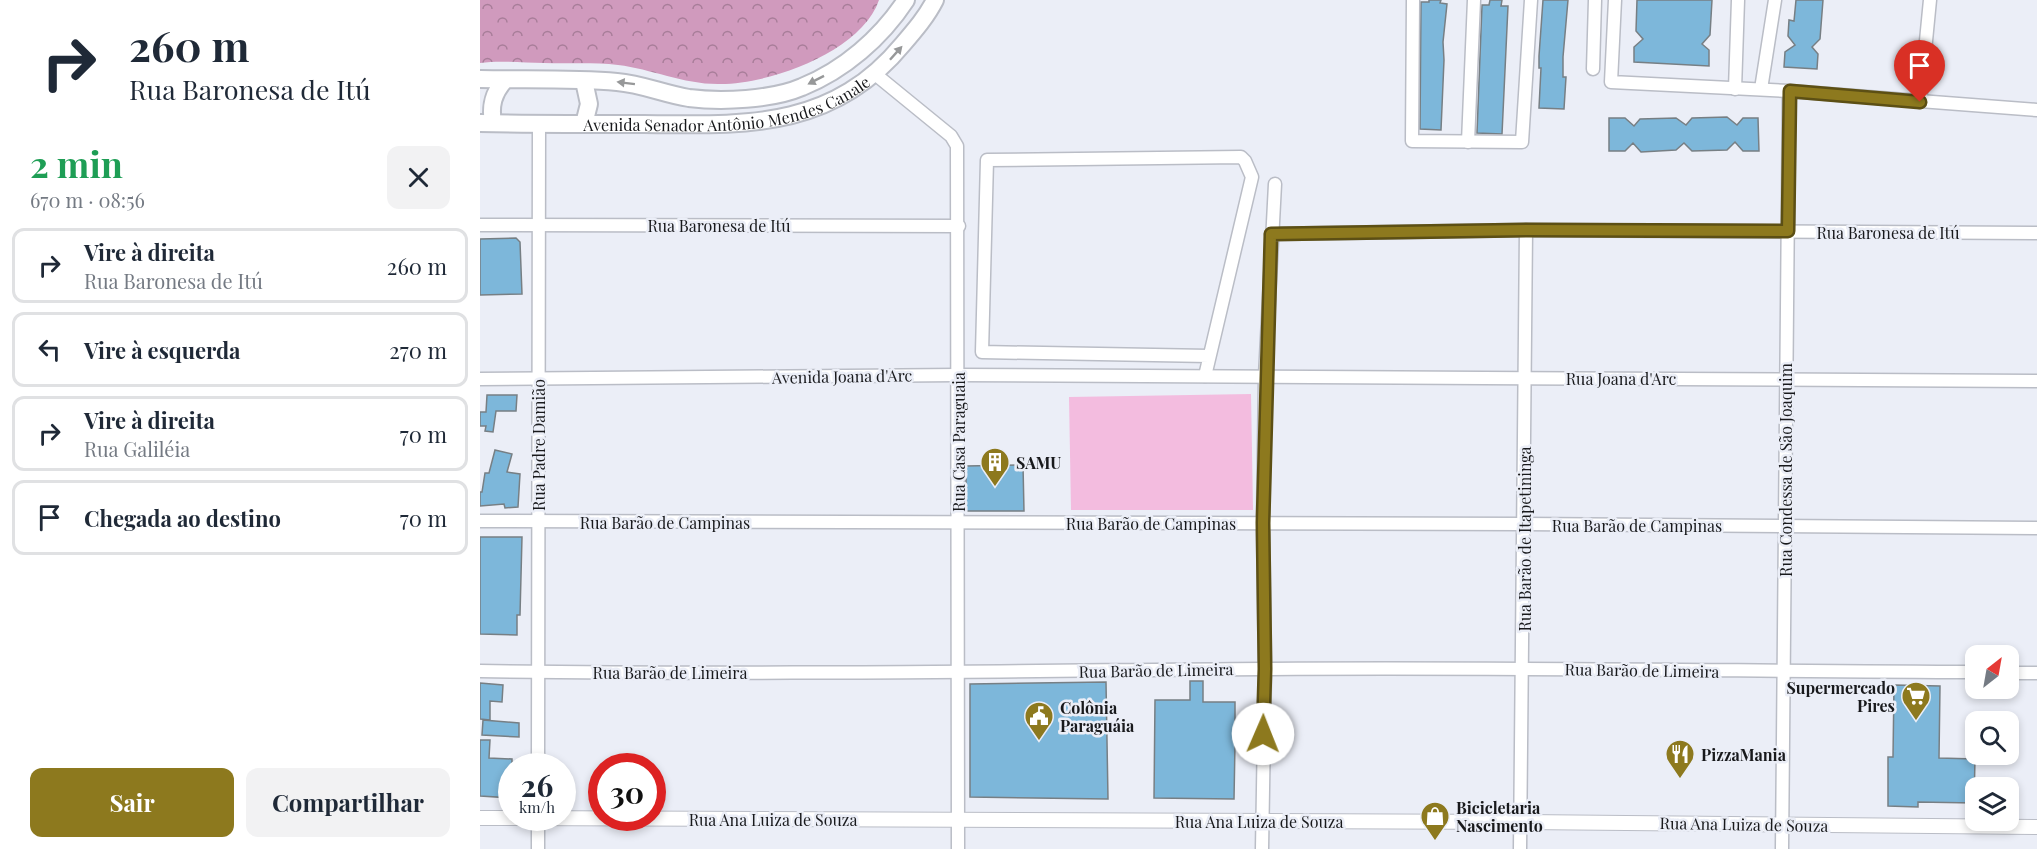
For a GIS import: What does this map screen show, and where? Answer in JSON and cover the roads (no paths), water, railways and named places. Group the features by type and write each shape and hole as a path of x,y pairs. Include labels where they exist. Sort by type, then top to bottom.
{"main road":[{"name":"Avenida Senador Antônio Mendes Canale","path":"480,79 584,81 640,85 666,94 690,98 760,96 800,88 828,74 865,48 880,34 906,0"},
{"name":"Avenida Senador Antônio Mendes Canale","path":"486,123 717,125 764,122 802,114 854,90 875,74 914,32 935,0"},
{"path":"486,123 497,90 505,80"},
{"path":"584,81 589,105 584,124"}],"street":[{"path":"1413,0 1412,141 1468,142 1522,142 1531,0"},
{"path":"1468,142 1474,0"},
{"path":"1593,69 1596,0"},
{"path":"1615,0 1611,82 1761,89 2037,110"},
{"path":"1735,89 1738,0"},
{"path":"1761,89 1775,0"},
{"path":"1920,102 1930,0"},
{"name":"Rua Casa Paraguaia","path":"875,74 951,136 957,146 959,226 958,849"},
{"name":"Rua Condessa de São Joaquim","path":"1782,849 1785,379 1790,91"},
{"name":"Rua Padre Damião","path":"538,753 539,124"},
{"path":"1205,376 1252,177 1245,160 1241,157 987,160 982,352 1209,356"},
{"path":"1262,849 1265,669 1263,523 1265,376 1275,184"},
{"name":"Rua Baronesa de Itú","path":"480,225 959,226"},
{"name":"Rua Baronesa de Itú","path":"1271,234 1526,230 2037,233"},
{"name":"Rua Barão de Itapetininga","path":"1520,849 1526,230"},
{"name":"Avenida Joana d'Arc","path":"480,379 957,375 1205,376"},
{"name":"Rua Joana d'Arc","path":"1205,376 2037,381"},
{"name":"Rua Barão de Campinas","path":"480,521 2037,528"},
{"name":"Rua Barão de Limeira","path":"480,671 958,672 1523,669 1965,672"},
{"path":"2019,673 2037,673"},
{"name":"Rua Ana Luiza de Souza","path":"480,818 498,818"},
{"name":"Rua Ana Luiza de Souza","path":"576,818 1521,822 2037,827"},
{"path":"538,831 538,849"}],"place":[{"name":"SAMU","path":"995,488"},
{"name":"Supermercado Pires","path":"1916,722"},
{"name":"Colônia Paraguáia","path":"1039,742"},
{"name":"PizzaMania","path":"1680,780"},
{"name":"Bicicletaria Nascimento","path":"1435,842"}]}
